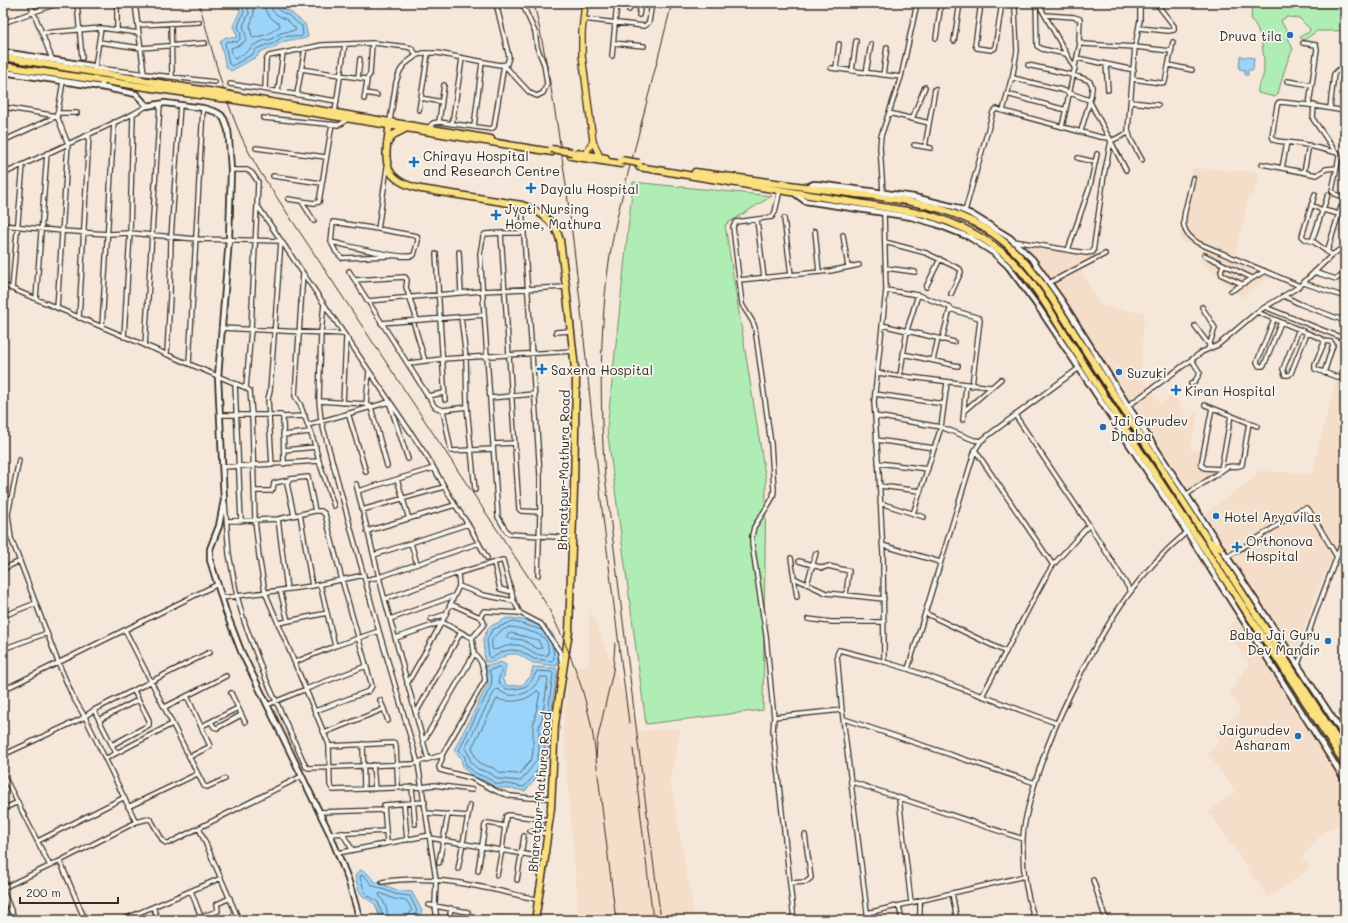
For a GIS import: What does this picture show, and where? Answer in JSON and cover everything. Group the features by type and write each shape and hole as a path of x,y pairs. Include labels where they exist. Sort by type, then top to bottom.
{"highway":[{"path":"3,57 97,70 220,96"},
{"path":"3,66 102,84 229,97 335,112 390,124 405,129 552,150"},
{"path":"229,97 347,119 428,128 925,214 972,232 1011,260 1048,308 1345,764"},
{"path":"388,167 386,163 386,147 390,124"},
{"path":"386,147 393,135 405,129"},
{"path":"572,154 586,154 621,162"},
{"path":"639,165 807,187 904,201 934,207 967,218 1000,238 1026,262 1049,294 1345,752"},
{"name":"Bharatpur-Mathura Road","path":"388,167 394,178 399,182 414,188 522,205 547,218 557,231 560,240 574,351 577,390 570,618 567,649 555,724 550,820 532,920"},
{"path":"1209,541 1220,547"},
{"name":"Bharatpur-Mathura Road","path":"535,920 545,858 544,854"}],"main road":[{"path":"585,3 582,55 593,141 600,157"},
{"path":"586,154 593,141"}],"street":[{"path":"30,3 52,60"},
{"path":"3,23 59,3"},
{"path":"77,3 82,58"},
{"path":"117,3 117,30"},
{"path":"135,3 144,73"},
{"path":"428,128 439,122 491,129 494,127 504,65 508,61 509,57 496,3"},
{"path":"390,124 396,82 400,71 405,64 417,55 437,53 504,65 530,93 537,96 543,93 547,84 544,64 537,47 535,32 522,3"},
{"path":"612,56 618,3"},
{"path":"629,10 630,3"},
{"path":"640,15 641,3"},
{"path":"583,19 646,25 649,22 652,3"},
{"path":"883,192 882,132 901,77 917,3"},
{"path":"936,38 941,3"},
{"path":"954,41 960,3"},
{"path":"981,3 975,45 977,48 991,50 995,48 1002,3"},
{"path":"1003,111 1012,79 1017,50 1015,8 1012,4 1006,3"},
{"path":"1037,3 1075,69"},
{"path":"1037,3 1037,46 1042,49 1066,54"},
{"path":"1140,3 1139,28 1135,47 1128,133 1142,160"},
{"path":"1139,28 1168,31 1174,30 1174,26 1156,3"},
{"path":"1045,15 1074,17 1080,19 1080,43 1062,127"},
{"path":"138,25 199,22"},
{"path":"171,23 172,76"},
{"path":"42,33 102,28 139,33"},
{"path":"97,70 102,28"},
{"path":"852,71 856,41"},
{"path":"100,42 140,48 205,43"},
{"path":"1133,79 1164,83 1166,81 1173,42"},
{"path":"364,99 366,80 370,74 372,43"},
{"path":"264,89 267,58 269,56 305,48 322,45 372,43 411,48 417,55"},
{"path":"614,43 644,46"},
{"path":"1080,43 1171,51"},
{"path":"1303,43 1314,44 1317,47 1309,105"},
{"path":"335,112 345,44"},
{"path":"840,44 833,68 901,77"},
{"path":"866,72 871,44"},
{"path":"883,75 887,47"},
{"path":"297,94 305,48"},
{"path":"3,52 52,60 97,70 144,73 215,82"},
{"path":"278,91 283,53"},
{"path":"419,110 428,53"},
{"path":"452,124 462,58"},
{"path":"1077,58 1134,70"},
{"path":"358,77 360,59"},
{"path":"474,127 482,62"},
{"path":"1106,64 1108,90"},
{"path":"1028,65 1074,76 1090,82 1092,88 1090,100 1081,132"},
{"path":"1169,65 1192,70"},
{"path":"302,69 341,74 366,80"},
{"path":"1330,108 1334,74 1338,70 1345,71"},
{"path":"3,72 63,82 102,84 136,94 147,106"},
{"path":"1012,79 1054,88 1090,100 1126,170"},
{"path":"1288,81 1312,85"},
{"path":"57,308 68,144 57,115 63,82"},
{"path":"230,84 336,101"},
{"path":"439,122 444,86"},
{"path":"912,119 925,87"},
{"path":"925,147 935,90"},
{"path":"365,93 377,95"},
{"path":"1007,94 1066,110"},
{"path":"421,98 442,102"},
{"path":"1131,102 1158,105"},
{"path":"1335,152 1308,145 1277,142 1273,138 1274,122 1278,104 1283,102 1314,105 1345,111"},
{"path":"145,346 160,104"},
{"path":"3,174 89,135 147,106 160,104 204,108 216,112 224,119 230,139 229,240 218,377 224,500 229,554 237,596 258,660 306,767"},
{"path":"167,354 171,238 180,105"},
{"path":"1314,105 1313,120 1335,152 1339,154 1332,191 1335,194 1345,198"},
{"path":"3,107 57,115 77,114"},
{"path":"189,364 204,108"},
{"path":"965,211 993,112 996,109 1110,140 1128,133"},
{"path":"889,113 929,123"},
{"path":"124,337 130,233 133,114"},
{"path":"3,140 57,115"},
{"path":"263,118 332,124 341,124 347,119"},
{"path":"102,328 114,122"},
{"path":"288,199 302,202 319,202 332,124"},
{"path":"79,318 89,135"},
{"path":"1014,241 1068,250 1091,253 1094,252 1102,186 1110,140"},
{"path":"1282,168 1287,142"},
{"path":"1304,172 1308,145"},
{"path":"914,146 931,148"},
{"path":"256,148 326,157"},
{"path":"36,299 47,153"},
{"path":"1068,250 1088,193 1097,154"},
{"path":"1078,158 1095,162"},
{"path":"1262,164 1317,174 1326,169 1337,168"},
{"path":"12,289 23,165"},
{"path":"378,229 388,167"},
{"path":"230,170 247,170 252,173 258,182 251,329 246,388"},
{"path":"273,176 321,183"},
{"path":"1193,178 1183,219 1184,227 1190,238 1198,243 1300,286"},
{"path":"807,187 814,184 883,192 929,200 965,211 1014,241 1033,260 1062,301 1128,406 1345,737"},
{"path":"780,190 774,215 768,218 736,222 734,224 742,304 756,328 772,452 774,493 770,504 754,527 752,536 766,635 774,717 773,731 794,920"},
{"path":"793,192 805,201 924,220 954,230 969,237 998,257 1025,287 1079,368 1187,532 1345,780"},
{"path":"1315,194 1302,236 1304,239 1312,241 1332,255"},
{"path":"1312,241 1328,195"},
{"path":"302,202 314,221"},
{"path":"257,205 434,468 487,558"},
{"path":"522,205 540,475 538,575"},
{"path":"1311,205 1322,211 1339,214"},
{"path":"1328,252 1341,207"},
{"path":"884,213 886,290 875,394 884,599 884,662"},
{"path":"784,218 791,275"},
{"path":"757,220 764,278"},
{"path":"333,222 378,229 415,235 417,237 414,255 409,257 342,258 336,252 332,242 333,222"},
{"path":"3,225 108,234 130,233 171,238 281,240"},
{"path":"815,231 819,272"},
{"path":"523,233 487,233 483,237 480,254 498,517 508,533 573,538"},
{"path":"501,233 519,508 521,511 540,512"},
{"path":"843,235 848,267"},
{"path":"272,464 268,399 270,391 281,240"},
{"path":"332,242 396,256"},
{"path":"885,242 926,253 961,270 951,294"},
{"path":"1128,406 1202,352 1218,345 1257,312 1300,286 1332,255 1344,247 1345,252"},
{"path":"459,252 461,293"},
{"path":"436,254 437,295 445,400"},
{"path":"1049,283 1105,254"},
{"path":"1204,255 1252,278"},
{"path":"926,287 940,259"},
{"path":"739,280 819,272 859,265"},
{"path":"1224,265 1221,271 1222,275 1242,284"},
{"path":"1314,272 1336,279 1340,276 1345,267"},
{"path":"886,268 915,272"},
{"path":"349,271 436,408 443,410 467,407"},
{"path":"1231,291 1266,271"},
{"path":"303,273 295,396 308,424 334,506"},
{"path":"354,280 404,276 407,280 406,284 425,361"},
{"path":"1304,283 1345,297"},
{"path":"3,285 246,388 251,392 255,520 265,592 328,742 330,785 333,790 422,787 434,785 472,790"},
{"path":"367,301 482,291 566,287"},
{"path":"886,290 918,295 948,305 950,309 979,318 972,386"},
{"path":"900,376 907,330 918,295"},
{"path":"1284,296 1300,304 1345,321"},
{"path":"324,304 321,333 319,401 321,420 379,631 418,762 436,880 435,905 437,920"},
{"path":"1202,307 1215,328 1209,348"},
{"path":"1265,307 1345,339"},
{"path":"942,340 950,309"},
{"path":"1257,312 1331,342 1332,345 1324,373"},
{"path":"381,323 484,315"},
{"path":"462,317 466,358 467,407 474,490"},
{"path":"1274,319 1257,362 1259,366 1263,366 1265,363 1281,322"},
{"path":"882,325 954,342"},
{"path":"1195,326 1209,348"},
{"path":"221,328 321,333 345,336"},
{"path":"1299,329 1283,369 1285,375 1289,375 1291,373 1307,333"},
{"path":"556,332 571,331"},
{"path":"343,403 345,336"},
{"path":"933,360 938,339"},
{"path":"1324,340 1314,367 1316,370 1345,380"},
{"path":"409,364 442,359 574,351"},
{"path":"903,354 958,366"},
{"path":"1191,384 1200,373 1192,360"},
{"path":"908,669 976,450 981,442 1079,368"},
{"path":"366,404 369,370"},
{"path":"877,373 947,383 991,387"},
{"path":"964,411 1001,379"},
{"path":"913,514 941,427 947,383"},
{"path":"235,384 241,521"},
{"path":"963,420 966,385"},
{"path":"428,396 444,393"},
{"path":"490,398 534,394"},
{"path":"875,394 944,404"},
{"path":"319,401 366,404 371,407 387,466"},
{"path":"308,424 390,402"},
{"path":"390,402 408,459"},
{"path":"1205,405 1257,426"},
{"path":"1212,408 1201,465 1205,468 1221,470"},
{"path":"443,410 451,450 493,449"},
{"path":"348,413 366,472"},
{"path":"221,415 279,414 283,417 305,416"},
{"path":"1015,415 1130,590"},
{"path":"1221,470 1231,415"},
{"path":"875,416 941,427 981,442"},
{"path":"283,417 284,464"},
{"path":"1186,495 1221,470 1229,466 1239,467 1242,465 1249,423"},
{"path":"283,435 310,432"},
{"path":"876,440 934,448"},
{"path":"493,444 514,443"},
{"path":"284,450 316,447"},
{"path":"976,450 1053,565"},
{"path":"19,460 8,514 10,534 58,662 73,697 85,717 123,798 136,822"},
{"path":"223,467 319,462"},
{"path":"878,463 928,469"},
{"path":"358,491 434,468"},
{"path":"255,491 270,491 273,489 274,483 308,477 315,511"},
{"path":"397,479 409,519"},
{"path":"289,480 288,487 294,515"},
{"path":"356,484 407,684 428,759"},
{"path":"880,486 920,491"},
{"path":"362,510 444,487"},
{"path":"224,500 218,530 209,554 222,598 241,651 330,834 348,879 360,920"},
{"path":"880,503 924,517"},
{"path":"367,530 455,505"},
{"path":"1227,557 1300,510 1306,508 1309,510 1337,558"},
{"path":"227,522 278,519 315,511 321,511 324,514 372,686 370,690 315,711"},
{"path":"300,514 312,586"},
{"path":"278,519 287,589"},
{"path":"374,555 468,524"},
{"path":"982,696 1042,582 1053,565 1088,525"},
{"path":"1035,920 1025,876 1023,839 1028,808 1038,772 1056,723 1104,630 1130,590 1154,563 1187,532"},
{"path":"3,537 10,534"},
{"path":"1298,665 1314,617 1345,535"},
{"path":"411,543 417,564"},
{"path":"365,580 379,577 479,543"},
{"path":"882,545 940,562"},
{"path":"807,584 816,553"},
{"path":"791,558 797,597"},
{"path":"385,599 458,573 502,560 504,561 514,601 520,613"},
{"path":"799,561 823,568 828,566 849,571 846,595"},
{"path":"3,569 20,562"},
{"path":"494,563 500,589 512,592"},
{"path":"407,684 451,604 459,586 458,573"},
{"path":"222,598 312,586 364,575"},
{"path":"794,578 821,592 884,599"},
{"path":"3,690 218,584"},
{"path":"320,584 335,646"},
{"path":"459,586 483,595 514,601"},
{"path":"280,590 288,621"},
{"path":"390,619 454,596"},
{"path":"3,616 36,603"},
{"path":"451,604 480,617 483,620 484,624 472,638 474,654 476,655 480,664 485,680 442,755 442,759 438,767 440,770 471,778 498,792 511,796 552,798"},
{"path":"480,617 484,611 520,613 541,624 560,652 563,675"},
{"path":"279,623 327,613"},
{"path":"925,613 1006,652"},
{"path":"431,619 446,614"},
{"path":"808,620 830,622 884,622"},
{"path":"396,638 442,622 472,638"},
{"path":"125,630 204,786 205,787 225,779"},
{"path":"295,662 379,631"},
{"path":"416,713 461,632"},
{"path":"3,649 47,633"},
{"path":"868,920 836,655 839,650 908,669 1056,723"},
{"path":"3,755 85,717 94,710 210,652"},
{"path":"423,742 474,654"},
{"path":"267,705 366,666"},
{"path":"165,707 226,676"},
{"path":"112,745 149,725 149,720 134,691"},
{"path":"231,693 245,722"},
{"path":"187,696 210,746 189,757"},
{"path":"99,720 138,700"},
{"path":"380,700 388,721"},
{"path":"202,726 238,708"},
{"path":"324,733 384,709"},
{"path":"94,710 116,753"},
{"path":"774,717 842,710"},
{"path":"211,722 214,727 217,728 241,715"},
{"path":"844,719 1035,783"},
{"path":"105,759 172,724"},
{"path":"1340,730 1345,725"},
{"path":"329,746 395,743 398,788"},
{"path":"362,744 364,789"},
{"path":"298,769 306,767 397,765 418,762 442,755"},
{"path":"373,765 375,789"},
{"path":"3,774 50,866"},
{"path":"128,807 197,774"},
{"path":"15,920 3,889 60,862 136,822 148,819 151,820 163,842 170,843 302,776"},
{"path":"852,782 1023,839"},
{"path":"412,787 415,824"},
{"path":"38,841 123,798"},
{"path":"899,798 911,903"},
{"path":"3,809 18,802"},
{"path":"387,843 384,805 425,802"},
{"path":"404,804 407,840"},
{"path":"458,869 470,805"},
{"path":"319,812 384,810"},
{"path":"426,812 468,816"},
{"path":"439,863 448,814"},
{"path":"497,875 506,816 550,820"},
{"path":"478,871 486,824 488,823 504,826"},
{"path":"200,828 239,920"},
{"path":"330,834 386,831"},
{"path":"530,831 548,834"},
{"path":"342,833 352,849"},
{"path":"790,883 806,882 811,878 805,835"},
{"path":"517,880 524,836"},
{"path":"338,853 352,849 430,837 521,853 544,854"},
{"path":"60,862 84,920"},
{"path":"867,913 1025,876"},
{"path":"122,920 221,878"},
{"path":"382,882 436,880 535,899"},
{"path":"1093,880 1106,920"},
{"path":"191,891 200,917"},
{"path":"952,893 957,920"},
{"path":"191,920 218,911 218,904 230,898"},
{"path":"918,920 920,913 920,900"},
{"path":"429,905 468,912"},
{"path":"899,906 902,920"},
{"path":"153,907 158,920"},
{"path":"449,920 451,908"}],"shaded area":[{"path":"1192,168 1260,172 1253,197 1249,196 1234,260 1275,276 1241,297 1200,262 1204,248 1179,241"},
{"path":"1024,244 1096,255 1098,258 1080,268 1100,305 1144,313 1141,375 1160,403 1173,395 1189,418 1199,411 1190,449 1202,451 1199,468 1218,472 1192,494 1054,282 1023,247"},
{"path":"1335,381 1345,384 1345,514 1335,552 1316,593 1296,655 1240,572 1205,513 1251,480 1258,471 1312,473"},
{"path":"589,606 639,731 681,728 670,779 695,920 579,920 563,727 568,671 589,663"},
{"path":"1236,620 1301,713 1345,783 1345,820 1322,834 1302,858 1310,868 1268,898 1209,812 1235,792 1208,753 1220,742 1216,732 1240,711 1229,692 1248,664 1225,628"}],"green space":[{"path":"1252,3 1345,3 1345,26 1343,29 1337,31 1317,31 1304,40 1300,38 1301,36 1309,32 1310,29 1299,18 1287,17 1281,20 1287,30 1293,49 1286,65 1278,94 1275,97 1258,93 1258,88 1264,70 1264,63 1258,30 1251,20"},
{"path":"633,182 772,196 725,225 766,481 763,710 646,724 607,429"}],"water":[{"path":"238,3 278,3 282,8 289,11 305,24 308,37 282,42 272,49 267,49 258,53 258,56 231,71 226,67 220,41 226,37 237,38 233,26 240,11"},
{"path":"1240,56 1254,58 1253,70 1248,70 1248,75 1245,75 1245,70 1239,69"},
{"path":"507,618 534,623 544,626 551,631 556,640 558,651 557,666 533,663 518,654 509,654 493,662 485,662 483,639 489,627"},
{"path":"501,662 506,665 504,677 502,679 507,686 522,685 531,676 533,667 556,668 557,672 548,729 548,750 546,762 533,782 525,791 496,788 486,781 473,777 463,767 461,758 454,750 488,684 486,665"},
{"path":"360,870 367,873 374,881 397,890 412,892 422,911 420,915 415,920 379,920 379,915 375,904 364,897 359,891 355,876"}],"railway":[{"path":"199,3 226,98 243,140 260,172 545,602 571,658 585,698 590,718 596,759"},
{"path":"534,3 555,110 563,164 577,273 602,509 629,723"},
{"path":"661,920 605,476 601,385 605,292 614,232 672,3"},
{"path":"615,643 613,671 597,741 596,759 616,920"},
{"path":"633,749 653,920"}],"place":[{"name":"Druva tila","path":"1290,35"},
{"name":"Chirayu Hospital and Research Centre","path":"414,162"},
{"name":"Dayalu Hospital","path":"531,188"},
{"name":"Jyoti Nursing Home, Mathura","path":"496,215"},
{"name":"Saxena Hospital","path":"542,369"},
{"name":"Suzuki","path":"1119,372"},
{"name":"Kiran Hospital","path":"1176,390"},
{"name":"Jai Gurudev Dhaba","path":"1103,427"},
{"name":"Hotel Aryavilas","path":"1216,516"},
{"name":"Orthonova Hospital","path":"1237,547"},
{"name":"Baba Jai Guru Dev Mandir","path":"1328,641"},
{"name":"Jaigurudev Asharam","path":"1298,736"}]}
